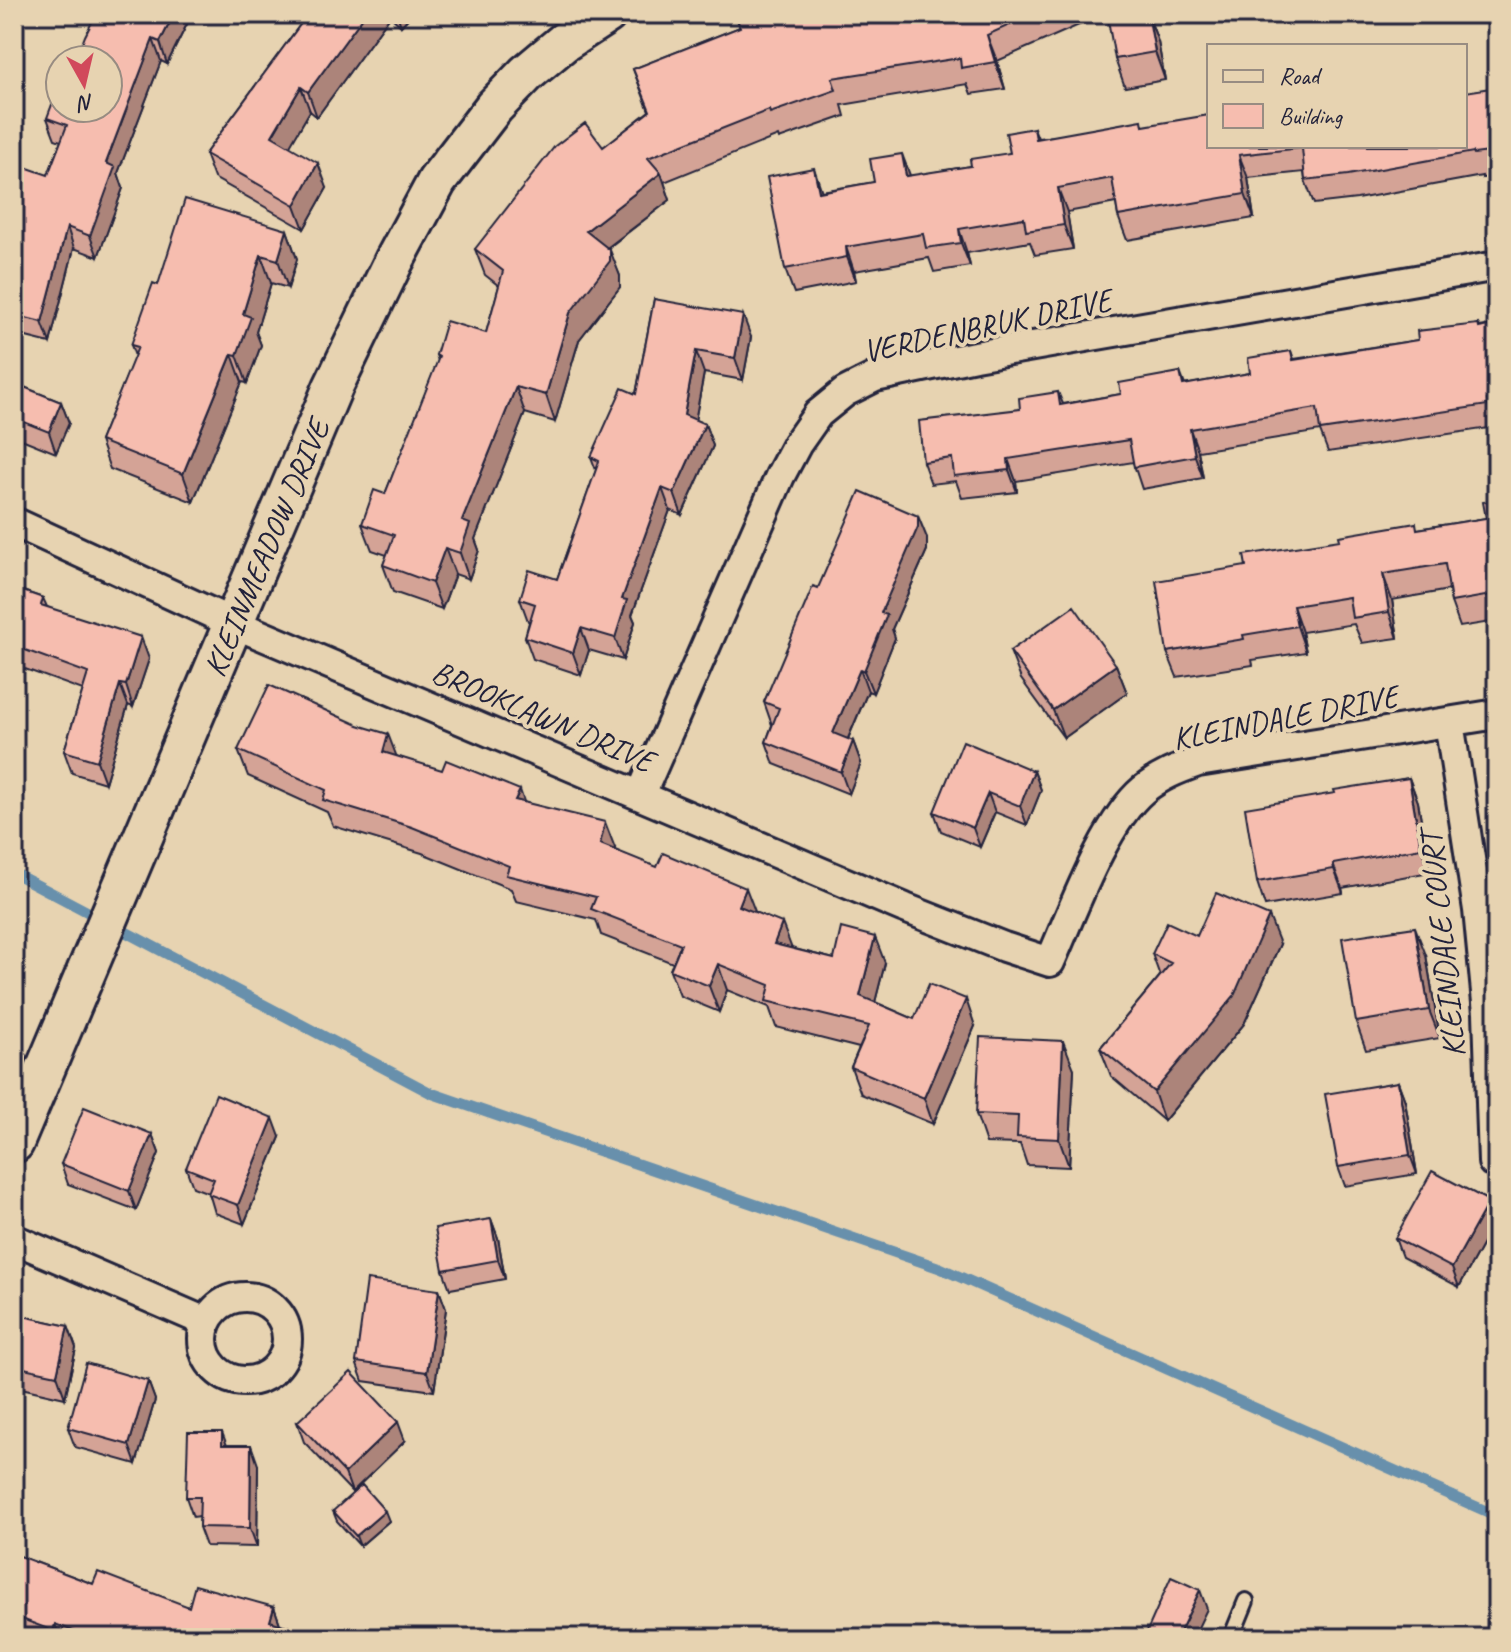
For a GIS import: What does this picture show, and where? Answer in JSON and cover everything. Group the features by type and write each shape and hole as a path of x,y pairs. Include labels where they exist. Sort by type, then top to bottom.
{"street":[{"name":"KLEINMEADOW DRIVE","path":"14,1143 333,387 394,261 437,181 494,107 527,73 564,42 607,14"},
{"name":"VERDENBRUK DRIVE","path":"641,794 780,476 818,414 845,392 875,377 975,356 1497,266"},
{"name":"BROOKLAWN DRIVE","path":"14,522 235,624 905,908 1050,962"},
{"name":"KLEINDALE DRIVE","path":"1050,962 1107,838 1122,813 1142,790 1168,772 1198,762 1497,714"},
{"name":"KLEINDALE COURT","path":"1449,722 1478,910 1488,1013 1493,1162"},
{"path":"14,1239 206,1322"}],"lane":[{"path":"1231,1638 1246,1601"}],"building":[{"path":"96,14 174,14 160,42 153,39 124,116 124,44 82,44 85,36"},
{"path":"308,14 365,14 308,92 301,87 272,136 318,163 295,205 205,154"},
{"path":"735,14 1034,14 987,35 995,62 961,68 960,58 832,78 836,90 770,113 769,110 648,158 661,173 586,231 610,250 610,261 570,313 546,395 516,387 462,521 470,524 460,553 445,548 432,583 383,565 394,535 362,524 374,490 385,494 439,357 436,355 446,321 486,333 503,271 475,249 555,146 585,123 603,147 650,111 633,69 740,27"},
{"path":"1148,14 1155,52 1115,59 1108,20"},
{"path":"1497,87 1497,151 1473,152 1305,180 1302,148 1467,148 1467,92"},
{"path":"1207,115 1207,148 1302,148 1239,155 1245,194 1118,216 1112,178 1058,188 1064,225 1026,231 1024,218 959,229 961,243 926,248 923,234 846,247 847,257 785,269 767,177 814,168 819,192 874,182 870,159 902,154 906,176 971,166 970,159 1010,153 1006,133 1034,128 1036,139 1142,120 1143,126"},
{"path":"64,124 121,124 106,163 115,167 90,236 67,227 42,322 14,315 14,197 25,167 48,175 67,125"},
{"path":"185,199 287,230 278,260 261,255 243,314 251,317 237,355 232,354 183,474 100,441 138,347 131,345 153,283 158,285"},
{"path":"654,299 743,315 735,358 696,351 684,415 705,424 674,493 662,488 622,599 627,600 615,638 581,628 573,653 525,637 535,604 520,599 529,570 557,579 599,461 591,457 622,388 636,394"},
{"path":"1478,324 1479,328 1497,324 1497,398 1487,400 1488,405 1320,430 1317,408 1190,429 1195,456 1134,467 1129,440 1008,459 1009,470 954,476 952,458 923,462 919,421 1020,409 1019,398 1058,392 1060,405 1121,394 1119,383 1180,372 1183,385 1250,373 1248,358 1291,351 1293,360 1418,340 1417,331"},
{"path":"14,383 61,402 49,432 14,418"},
{"path":"860,491 918,516 918,527 881,613 887,615 864,671 860,669 833,733 853,741 841,772 766,742 779,708 764,702 813,586 818,588"},
{"path":"1497,500 1497,594 1451,602 1445,564 1383,574 1389,612 1352,618 1349,597 1293,606 1297,626 1167,652 1156,581 1246,566 1244,555 1340,540 1339,536 1416,523 1417,529 1486,518 1483,502"},
{"path":"14,588 43,598 41,605 141,637 126,685 120,684 97,761 64,751 88,673 14,646"},
{"path":"1074,606 1116,665 1053,710 1010,651"},
{"path":"269,685 358,725 388,734 383,752 442,770 446,760 520,790 515,800 605,822 600,844 657,867 663,853 746,888 739,906 782,923 774,944 834,959 841,928 875,937 860,996 914,1019 929,984 966,999 924,1098 851,1067 869,1026 766,1001 770,985 718,964 709,986 670,970 681,944 591,909 596,897 506,875 509,866 412,827 323,800 326,790 238,750"},
{"path":"963,741 1034,771 1020,806 988,793 973,828 934,812"},
{"path":"1409,778 1421,848 1333,864 1334,869 1257,882 1245,808"},
{"path":"1216,893 1269,916 1234,996 1154,1092 1100,1048 1171,963 1152,954 1167,922 1197,936"},
{"path":"1415,927 1429,1010 1356,1022 1342,938"},
{"path":"980,1037 1063,1041 1059,1139 1017,1137 1018,1116 976,1114"},
{"path":"1398,1082 1410,1155 1338,1167 1325,1094"},
{"path":"216,1094 273,1118 238,1205 208,1194 214,1179 186,1168"},
{"path":"84,1107 152,1134 129,1191 61,1164"},
{"path":"1432,1171 1489,1201 1452,1268 1395,1238"},
{"path":"491,1219 498,1260 443,1270 435,1228"},
{"path":"367,1280 439,1290 427,1372 356,1362"},
{"path":"14,1314 68,1326 57,1375 14,1366"},
{"path":"86,1363 148,1381 129,1445 68,1428"},
{"path":"351,1372 398,1422 345,1473 297,1422"},
{"path":"188,1432 222,1432 222,1445 251,1445 250,1528 199,1527 200,1497 186,1497"},
{"path":"362,1485 385,1511 356,1536 333,1511"},
{"path":"14,1554 93,1584 98,1572 189,1607 195,1585 274,1607 270,1621 324,1638 92,1638 55,1624 53,1631 14,1616"},
{"path":"1171,1577 1200,1590 1177,1638 1144,1638"}],"waterway":[{"path":"14,873 431,1093 940,1268 1497,1516"}]}
